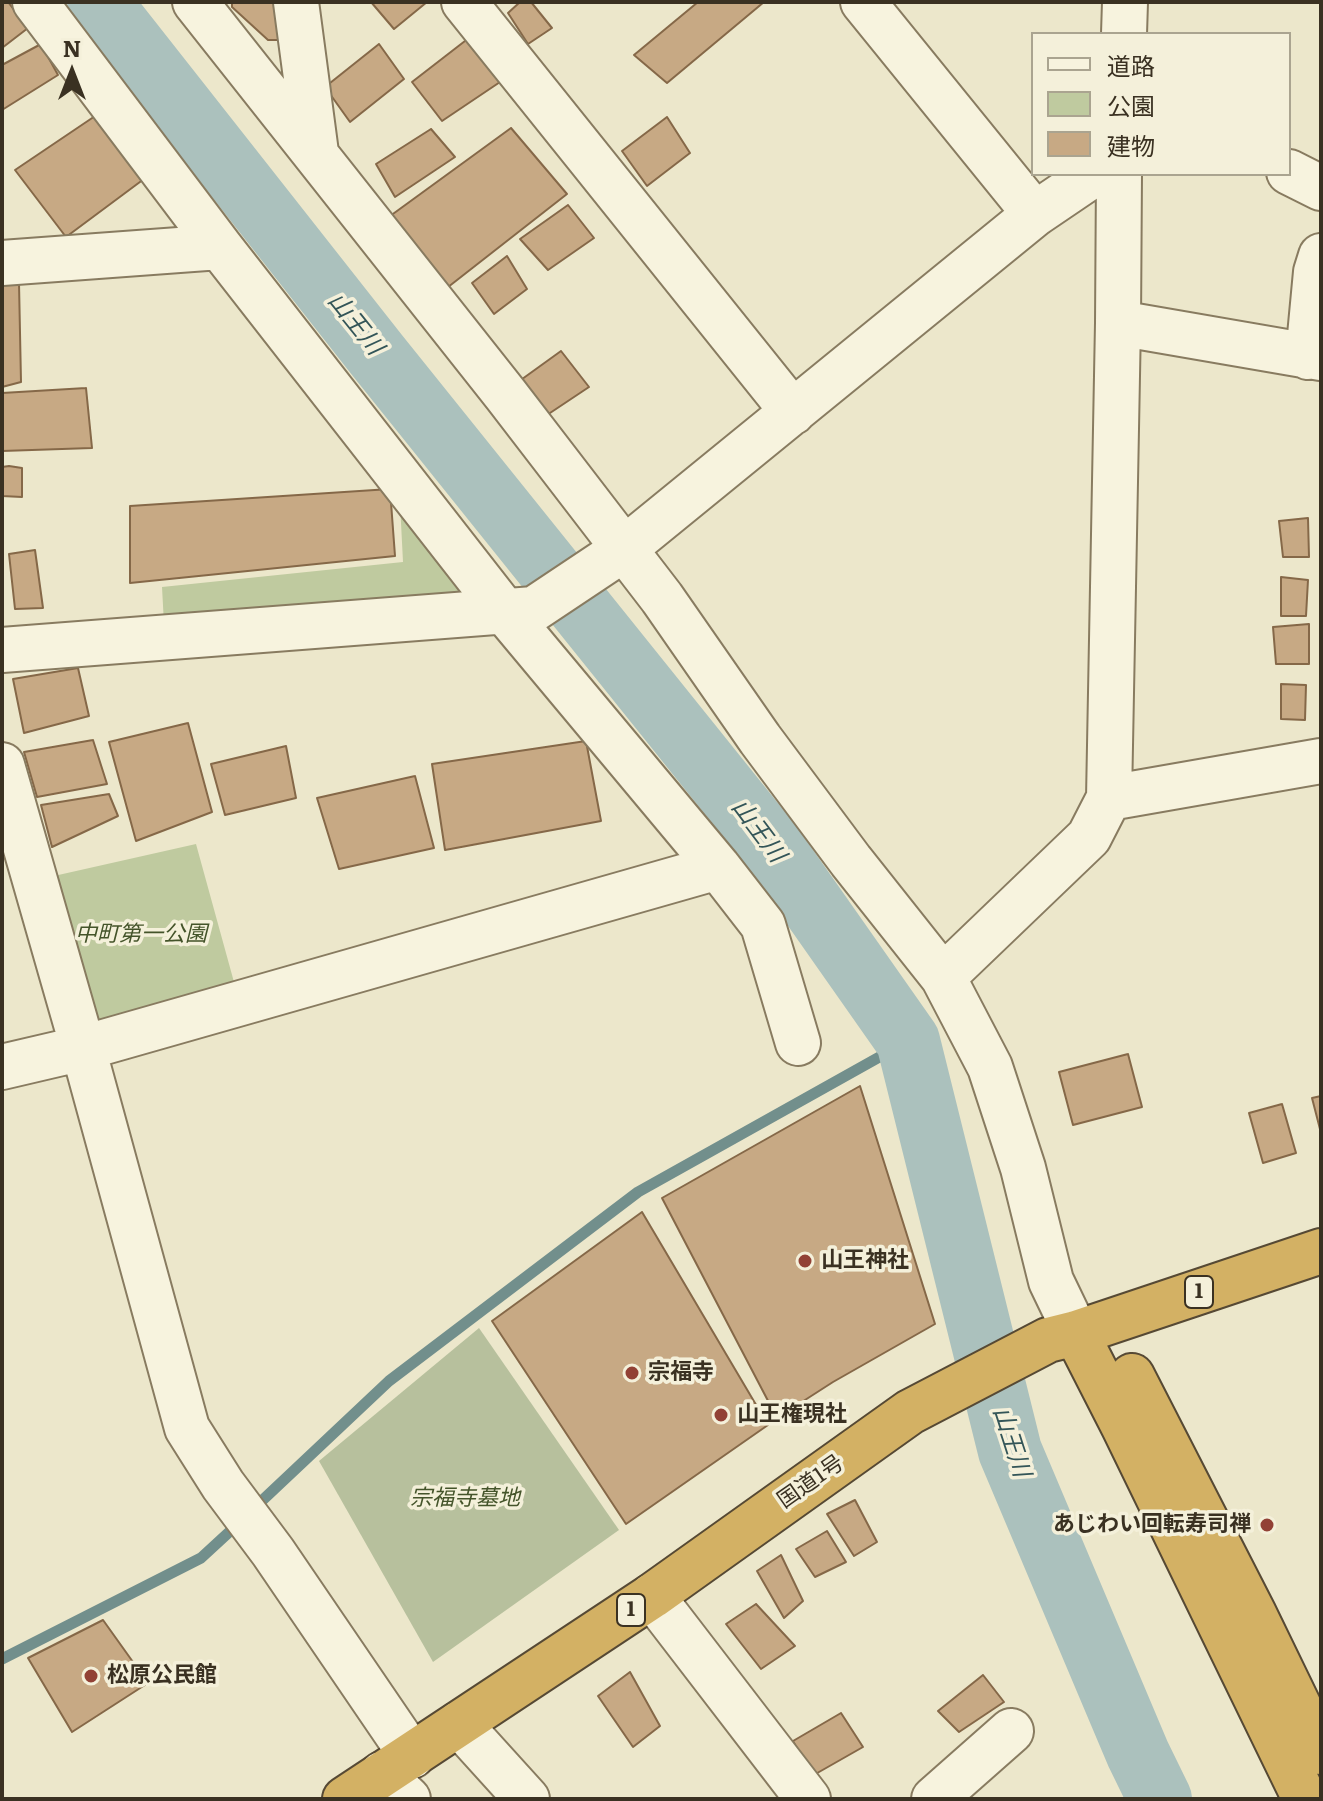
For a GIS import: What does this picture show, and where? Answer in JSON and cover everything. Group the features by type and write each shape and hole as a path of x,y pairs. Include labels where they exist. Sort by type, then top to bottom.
{"highway":[{"name":"国道1号","path":"345,1799 400,1776 459,1724 652,1596 910,1412 1062,1337 1321,1251"},
{"path":"1062,1337 1111,1350 1130,1373 1321,1752"},
{"path":"1062,1337 1131,1441 1305,1799"}],"street":[{"path":"35,2 220,247 519,611 763,925 798,1043"},
{"path":"195,2 497,383 662,598 760,739 943,977 990,1067 1023,1168 1062,1337"},
{"path":"296,2 316,156"},
{"path":"464,2 793,412"},
{"path":"863,2 1035,214"},
{"path":"1124,32 1125,2"},
{"path":"1291,173 1321,188"},
{"path":"2,650 519,611 624,549 1035,214 1091,176"},
{"path":"943,977 1089,837 1109,798 1119,176"},
{"path":"2,263 220,247"},
{"path":"1118,323 1314,357 1316,272 1321,256"},
{"path":"1109,798 1321,761"},
{"path":"2,765 187,1428 223,1485 273,1552 400,1776"},
{"path":"2,1067 83,1048 718,867"},
{"path":"652,1596 808,1799"},
{"path":"459,1724 527,1799"},
{"path":"934,1799 1011,1731"}],"green space":[{"path":"400,503 478,602 164,624 162,587 403,562"},
{"name":"中町第一公園","path":"196,844 237,993 90,1036 45,878"},
{"name":"宗福寺墓地","path":"479,1328 619,1530 433,1662 319,1461"}],"building":[{"path":"2,2 8,2 28,28 2,48"},
{"path":"232,2 279,2 283,40 268,40 232,7"},
{"path":"371,2 427,2 394,29"},
{"path":"520,2 531,2 552,28 528,44 508,13"},
{"path":"698,2 764,2 667,83 634,55"},
{"path":"474,34 506,78 442,121 412,82"},
{"path":"41,44 58,75 2,110 2,65"},
{"path":"379,44 404,79 350,122 325,87"},
{"path":"104,110 152,173 66,237 15,170"},
{"path":"667,117 690,153 647,186 622,151"},
{"path":"511,128 567,194 443,291 386,219"},
{"path":"431,129 455,157 395,197 376,164"},
{"path":"568,205 594,238 548,270 520,239"},
{"path":"507,256 527,289 494,314 472,283"},
{"path":"19,283 21,382 2,387 2,285"},
{"path":"561,351 589,387 544,417 518,382"},
{"path":"86,388 92,448 2,451 2,393"},
{"path":"2,467 22,468 22,497 2,496"},
{"path":"390,489 395,556 130,583 130,506"},
{"path":"1308,518 1309,557 1283,557 1279,521"},
{"path":"35,550 43,608 15,609 9,554"},
{"path":"1281,577 1308,580 1306,616 1281,616"},
{"path":"1309,624 1309,664 1276,664 1273,627"},
{"path":"78,668 89,716 24,733 13,679"},
{"path":"1281,684 1306,685 1305,720 1281,719"},
{"path":"188,723 212,812 136,841 109,742"},
{"path":"93,740 107,784 37,797 24,752"},
{"path":"586,741 601,821 445,850 432,764"},
{"path":"286,746 296,798 225,815 211,764"},
{"path":"415,776 434,848 339,869 317,798"},
{"path":"109,794 118,816 52,847 41,805"},
{"path":"1128,1054 1142,1107 1073,1125 1059,1072"},
{"name":"山王神社","path":"860,1086 935,1324 777,1418 662,1198"},
{"path":"1321,1096 1321,1133 1312,1098"},
{"path":"1282,1104 1296,1153 1263,1163 1249,1113"},
{"name":"宗福寺","path":"642,1212 768,1425 626,1524 492,1321"},
{"path":"855,1500 877,1542 854,1556 827,1514"},
{"path":"827,1531 846,1562 815,1577 796,1549"},
{"path":"781,1555 803,1601 784,1618 757,1571"},
{"path":"756,1604 795,1646 761,1669 726,1624"},
{"name":"松原公民館","path":"103,1620 148,1683 72,1732 28,1658"},
{"path":"630,1672 660,1726 633,1747 598,1696"},
{"path":"983,1675 1004,1702 959,1732 938,1711"},
{"path":"841,1713 863,1747 812,1776 793,1741"}],"waterway":[{"name":"山王川","path":"99,2 377,355 769,843 908,1041 1010,1451 1160,1799"},
{"path":"251,1511 389,1381 638,1192 908,1041"},
{"path":"2,1659 201,1558 239,1523"}],"place":[{"name":"山王神社","path":"805,1261"},
{"name":"宗福寺","path":"632,1373"},
{"name":"山王権現社","path":"721,1415"},
{"name":"あじわい回転寿司禅","path":"1267,1525"},
{"name":"松原公民館","path":"91,1676"}]}
